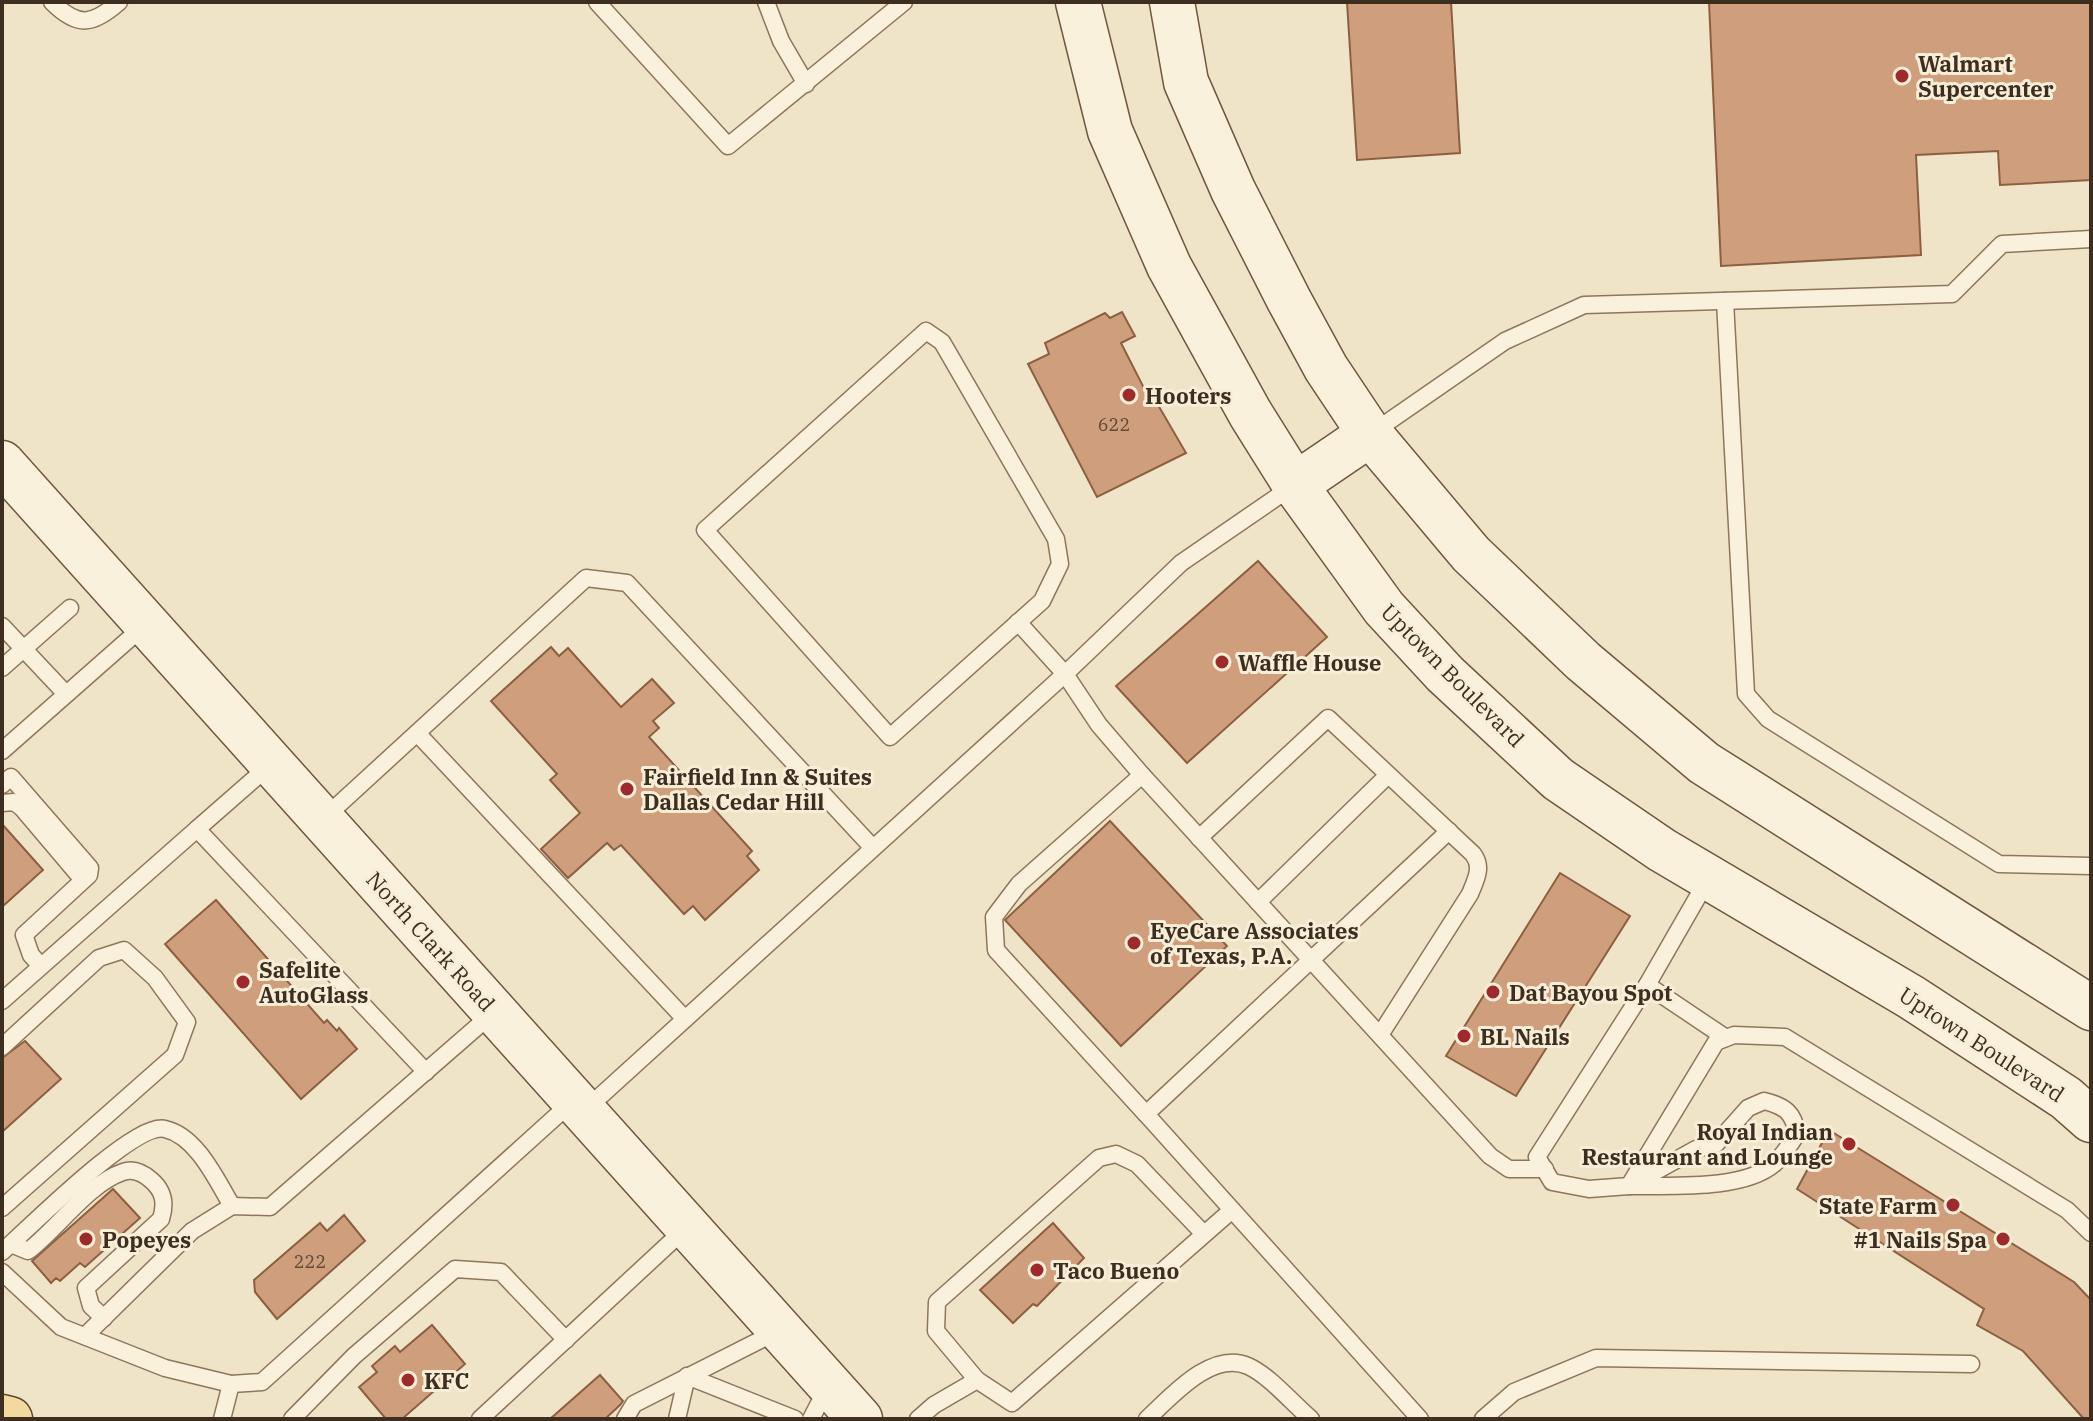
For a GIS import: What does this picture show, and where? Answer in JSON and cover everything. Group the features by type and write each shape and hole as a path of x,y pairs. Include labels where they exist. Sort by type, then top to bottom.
{"main road":[{"path":"2,1417 10,1419"}],"street":[{"name":"Uptown Boulevard","path":"1078,2 1110,131 1169,266 1250,413 1295,485 1384,608 1445,674 1558,779 1709,878 1911,997 2066,1098 2091,1120"},
{"path":"1156,2 1186,82 1233,190 1326,368 1370,434 1471,554 1583,661 1704,763 2091,1008"},
{"path":"1172,2 1186,82"},
{"path":"1295,485 1370,434"},
{"name":"North Clark Road","path":"2,463 780,1330 820,1402 860,1419"}],"lane":[{"path":"52,2 64,14 83,22 101,19 119,2"},
{"path":"597,2 728,146 904,2"},
{"path":"766,2 781,41 806,84"},
{"path":"1370,434 1505,341 1584,305 1952,294 2002,244 2091,239"},
{"path":"1725,301 1746,694 1768,719 1999,864 2091,866"},
{"path":"926,331 942,342 1056,539 1060,564 1042,601 1018,622 890,737 705,530 926,331"},
{"path":"2,1272 61,1327 165,1368 231,1384 262,1382 578,1106 685,1019 1065,674 1181,563 1295,485"},
{"path":"322,820 586,578 627,583 873,848"},
{"path":"2,668 70,608"},
{"path":"1018,622 1065,674 1099,725 1142,775 1490,1156 1509,1169 1545,1169"},
{"path":"2,751 146,624"},
{"path":"2,626 66,694"},
{"path":"1199,838 1328,718 1479,862 1479,873 1470,894 1380,1035"},
{"path":"417,733 685,1019"},
{"path":"2,1001 272,764"},
{"path":"1142,775 1019,884 994,917 996,950 1420,1419"},
{"path":"1258,902 1388,775"},
{"path":"2,785 11,777 90,868 83,880 24,935 31,955 41,966"},
{"path":"2,803 14,802 22,808 83,880"},
{"path":"197,829 426,1072"},
{"path":"1146,1114 1449,831"},
{"path":"1629,1186 1696,1149 1716,1144 1748,1108 1764,1101 1781,1105 1794,1118 1797,1134 1774,1164 1752,1177 1704,1184 1589,1189 1552,1182 1537,1157 1647,985 1709,878"},
{"path":"2,1047 99,958 124,950 155,978 187,1022 175,1055 2,1208"},
{"path":"1647,985 1726,1038"},
{"path":"85,1336 192,1231 232,1206 270,1207 494,1012"},
{"path":"1629,1186 1716,1042 1734,1035 1785,1037 2067,1210 2090,1230"},
{"path":"7,1248 139,1133 154,1128 168,1129 201,1157 232,1206"},
{"path":"1204,1234 1137,1164 1116,1154 1099,1158 937,1302 936,1331 977,1380 1011,1411 1232,1210"},
{"path":"7,1248 28,1251 103,1182 123,1172 143,1174 155,1184 165,1206 161,1219 86,1288 91,1306 104,1318"},
{"path":"480,1419 687,1227"},
{"path":"292,1419 354,1356 455,1269 501,1272 566,1340"},
{"path":"625,1419 634,1404 780,1330"},
{"path":"1483,1419 1514,1392 1596,1358 1971,1364"},
{"path":"1147,1419 1194,1378 1218,1364 1237,1363 1250,1367 1311,1419"},
{"path":"687,1376 751,1410 795,1419"},
{"path":"677,1419 687,1376"},
{"path":"918,1419 934,1405 977,1380"},
{"path":"222,1419 231,1384"}],"building":[{"path":"1347,2 1451,2 1460,153 1357,160"},
{"name":"Walmart Supercenter","path":"1709,2 2091,2 2091,180 2000,185 1998,151 1916,155 1921,255 1721,266"},
{"path":"1122,312 1135,336 1121,343 1150,400 1154,398 1186,453 1097,497 1028,364 1049,354 1045,343 1105,313 1110,318"},
{"name":"Waffle House","path":"1258,561 1327,637 1187,763 1116,686"},
{"name":"Fairfield Inn & Suites Dallas Cedar Hill","path":"551,647 559,656 568,648 621,707 652,679 674,703 653,721 659,728 649,737 752,851 747,856 759,870 705,920 693,906 684,914 621,845 614,850 607,843 568,878 541,849 580,813 550,780 557,774 491,701"},
{"path":"1110,821 1227,946 1121,1046 1005,920"},
{"path":"2,824 43,870 2,907"},
{"path":"1560,873 1630,916 1516,1096 1446,1056"},
{"name":"Safelite AutoGlass","path":"216,900 324,1023 327,1020 337,1031 339,1028 357,1049 301,1099 165,944"},
{"path":"25,1041 61,1079 2,1132 2,1058"},
{"path":"1829,1130 2074,1282 2091,1300 2091,1419 2084,1419 2023,1351 1977,1325 1984,1309 1797,1189"},
{"name":"Popeyes","path":"113,1189 140,1218 85,1267 80,1263 60,1281 56,1278 51,1283 32,1261"},
{"path":"344,1215 365,1241 277,1319 255,1292 254,1280 320,1223 327,1231"},
{"name":"Taco Bueno","path":"1053,1223 1084,1258 1037,1306 1033,1304 1013,1323 980,1290"},
{"name":"KFC","path":"432,1325 465,1364 402,1419 386,1419 359,1387 377,1372 372,1366 395,1346 400,1352"},
{"path":"600,1375 623,1401 605,1419 550,1419"}],"place":[{"name":"Walmart Supercenter","path":"1902,76"},
{"name":"Hooters","path":"1129,395"},
{"name":"Waffle House","path":"1222,662"},
{"name":"Fairfield Inn & Suites Dallas Cedar Hill","path":"627,789"},
{"name":"EyeCare Associates of Texas, P.A.","path":"1134,943"},
{"name":"Safelite AutoGlass","path":"243,982"},
{"name":"Dat Bayou Spot","path":"1493,992"},
{"name":"BL Nails","path":"1464,1036"},
{"name":"Royal Indian Restaurant and Lounge","path":"1849,1144"},
{"name":"State Farm","path":"1953,1205"},
{"name":"Popeyes","path":"86,1239"},
{"name":"#1 Nails Spa","path":"2003,1239"},
{"name":"Taco Bueno","path":"1037,1270"},
{"name":"KFC","path":"408,1380"}]}
